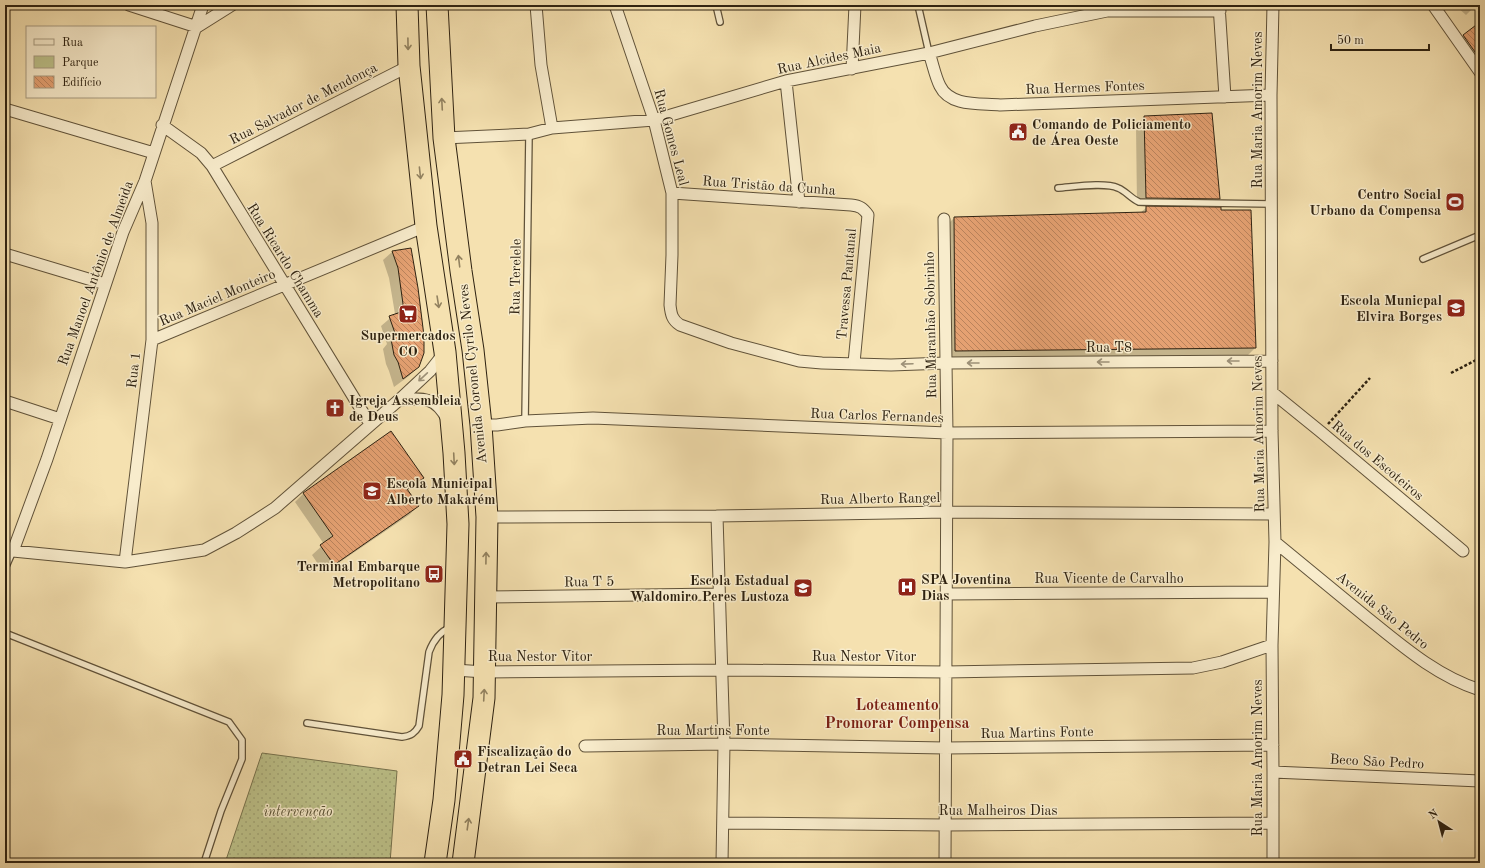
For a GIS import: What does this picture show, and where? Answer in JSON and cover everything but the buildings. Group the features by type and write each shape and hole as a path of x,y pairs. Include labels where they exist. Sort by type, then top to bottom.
{"highway":[{"name":"Avenida Coronel Cyrilo Neves","path":"408,5 409,66 426,226 445,352 458,524 453,695 444,800 435,863"},
{"name":"Avenida Coronel Cyrilo Neves","path":"437,5 444,138 481,425 487,517 485,672 483,706 463,863"}],"street":[{"path":"129,5 197,27 232,5"},
{"name":"Rua Manoel Antônio de Almeida","path":"9,551 60,419 123,232 145,181 162,125 197,27 203,5"},
{"path":"536,5 541,65 552,128"},
{"name":"Rua Gomes Leal","path":"615,5 654,120 672,193 670,313 675,322 680,325"},
{"path":"852,69 855,5"},
{"name":"Rua Maria Amorim Neves","path":"1273,5 1271,95 1272,431 1275,542 1272,646 1273,863"},
{"path":"1433,5 1480,72"},
{"path":"1219,8 1225,97"},
{"name":"Rua Alcides Maia","path":"444,138 529,134 552,128 654,120 786,81 929,53 1035,26 1107,11 1219,8"},
{"name":"Rua Hermes Fontes","path":"929,53 941,87 948,96 963,102 1000,104 1271,95"},
{"name":"Rua Salvador de Mendonça","path":"212,166 409,66"},
{"path":"786,81 799,202"},
{"path":"5,109 154,153"},
{"name":"Rua Ricardo Chamma","path":"162,125 201,153 212,166 370,424"},
{"name":"Rua 1","path":"125,562 152,340 152,223 145,181"},
{"name":"Rua Tristão da Cunha","path":"672,193 851,205 864,208"},
{"name":"Travessa Pantanal","path":"854,363 868,215 864,208"},
{"name":"Rua Maranhão Sobrinho","path":"944,219 947,433 945,863"},
{"name":"Rua Maciel Monteiro","path":"152,340 426,226"},
{"path":"5,254 105,284"},
{"name":"Rua T8","path":"680,325 731,343 799,360 822,363 891,365 946,363 1272,361"},
{"path":"9,551 125,562 204,550 275,508 399,400 430,371 445,352"},
{"name":"Rua dos Escoteiros","path":"1273,393 1463,551"},
{"path":"399,400 422,398 432,401 444,412 451,427"},
{"path":"5,401 60,419"},
{"name":"Rua Carlos Fernandes","path":"481,425 498,425 525,421 593,418 947,433 1272,431"},
{"name":"Rua Alberto Rangel","path":"487,517 717,516 946,512 1274,514"},
{"path":"717,516 724,744 722,863"},
{"name":"Avenida São Pedro","path":"1275,542 1403,647 1433,668 1466,686 1480,690"},
{"name":"Rua Vicente de Carvalho","path":"946,594 1273,592"},
{"name":"Rua T 5","path":"485,597 719,594"},
{"name":"Rua Nestor Vitor","path":"454,670 485,672 722,670 946,672 1193,668 1222,662 1272,646"},
{"name":"Rua Martins Fonte","path":"585,746 724,744 945,748 1273,745"},
{"name":"Beco São Pedro","path":"1273,772 1480,781"},
{"name":"Rua Malheiros Dias","path":"723,823 945,825 1272,823"}],"lane":[{"path":"716,5 720,22"},
{"path":"918,5 929,53"},
{"name":"Rua Terelele","path":"525,421 529,134"},
{"path":"1058,188 1109,185 1118,188 1132,199 1139,202 1272,204"},
{"path":"1423,259 1480,234"},
{"path":"5,569 9,551"},
{"path":"307,723 402,737 409,736 416,732 419,726 429,652 432,643 445,629 455,626"},
{"path":"5,633 229,722 242,740 242,759 221,811 204,863"}],"path":[{"path":"1451,373 1480,358"},
{"path":"1321,432 1370,378"}],"green space":[{"name":"intervenção","path":"262,753 397,771 390,863 225,863"}],"place":[{"name":"Comando de Policiamento de Área Oeste","path":"1018,132"},
{"name":"Centro Social Urbano da Compensa","path":"1455,202"},
{"name":"Escola Municpal Elvira Borges","path":"1456,308"},
{"name":"Supermercados CO","path":"408,314"},
{"name":"Igreja Assembleia de Deus","path":"335,408"},
{"name":"Escola Municipal Alberto Makarém","path":"372,491"},
{"name":"Terminal Embarque Metropolitano","path":"434,574"},
{"name":"SPA Joventina Dias","path":"907,587"},
{"name":"Escola Estadual Waldomiro Peres Lustoza","path":"803,588"},
{"name":"Fiscalização do Detran Lei Seca","path":"463,759"}],"district":[{"name":"Loteamento Promorar Compensa","path":"897,713"}]}
